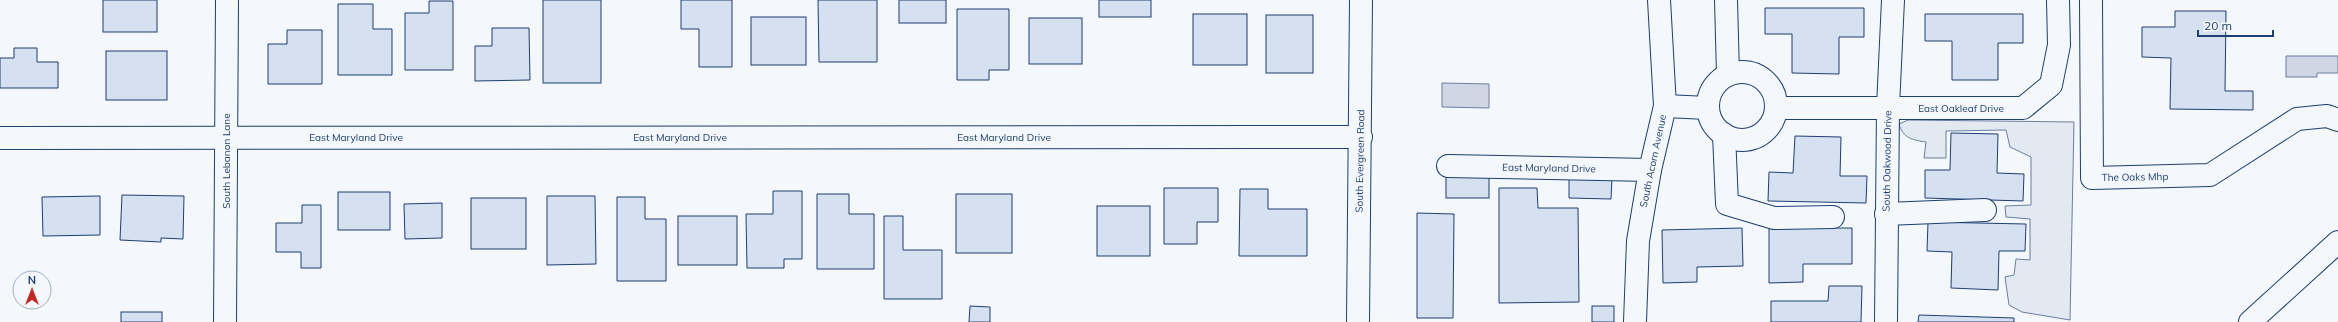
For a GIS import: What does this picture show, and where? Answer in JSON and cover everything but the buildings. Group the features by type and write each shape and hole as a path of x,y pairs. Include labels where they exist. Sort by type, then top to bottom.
{"street":[{"name":"South Lebanon Lane","path":"225,322 227,0"},
{"name":"South Evergreen Road","path":"1358,322 1361,136 1361,0"},
{"name":"South Acorn Avenue","path":"1635,322 1638,241 1650,170 1665,106 1659,0"},
{"path":"1726,0 1728,75"},
{"name":"South Oakwood Drive","path":"1886,322 1888,107 1893,0"},
{"name":"East Oakleaf Drive","path":"1777,108 2023,108 2051,85 2059,45 2058,0"},
{"name":"The Oaks Mhp","path":"2091,0 2092,178 2210,176 2297,119 2328,116 2338,120"},
{"path":"1738,72 1758,75 1772,89 1776,98 1777,108 1770,126 1753,138 1743,140 1724,134 1713,122 1708,108 1713,88 1728,75 1738,72"},
{"path":"1665,106 1708,108"},
{"path":"1724,134 1727,204 1774,218 1833,217"},
{"name":"East Maryland Drive","path":"0,138 1361,136"},
{"name":"East Maryland Drive","path":"1448,166 1650,170"},
{"path":"1886,214 1985,210"},
{"path":"2250,322 2338,242"}],"shaded area":[{"path":"2286,56 2338,56 2338,73 2317,73 2317,77 2286,77"},
{"path":"1442,83 1489,84 1489,108 1442,107"},
{"path":"1908,120 2074,122 2070,320 2022,312 2009,305 2005,277 2014,275 2016,259 2030,260 2030,219 2006,217 2005,206 2031,205 2031,157 2010,147 2006,130 1946,131 1946,158 1924,158 1926,142 1909,138 1901,129 1899,124"}]}
